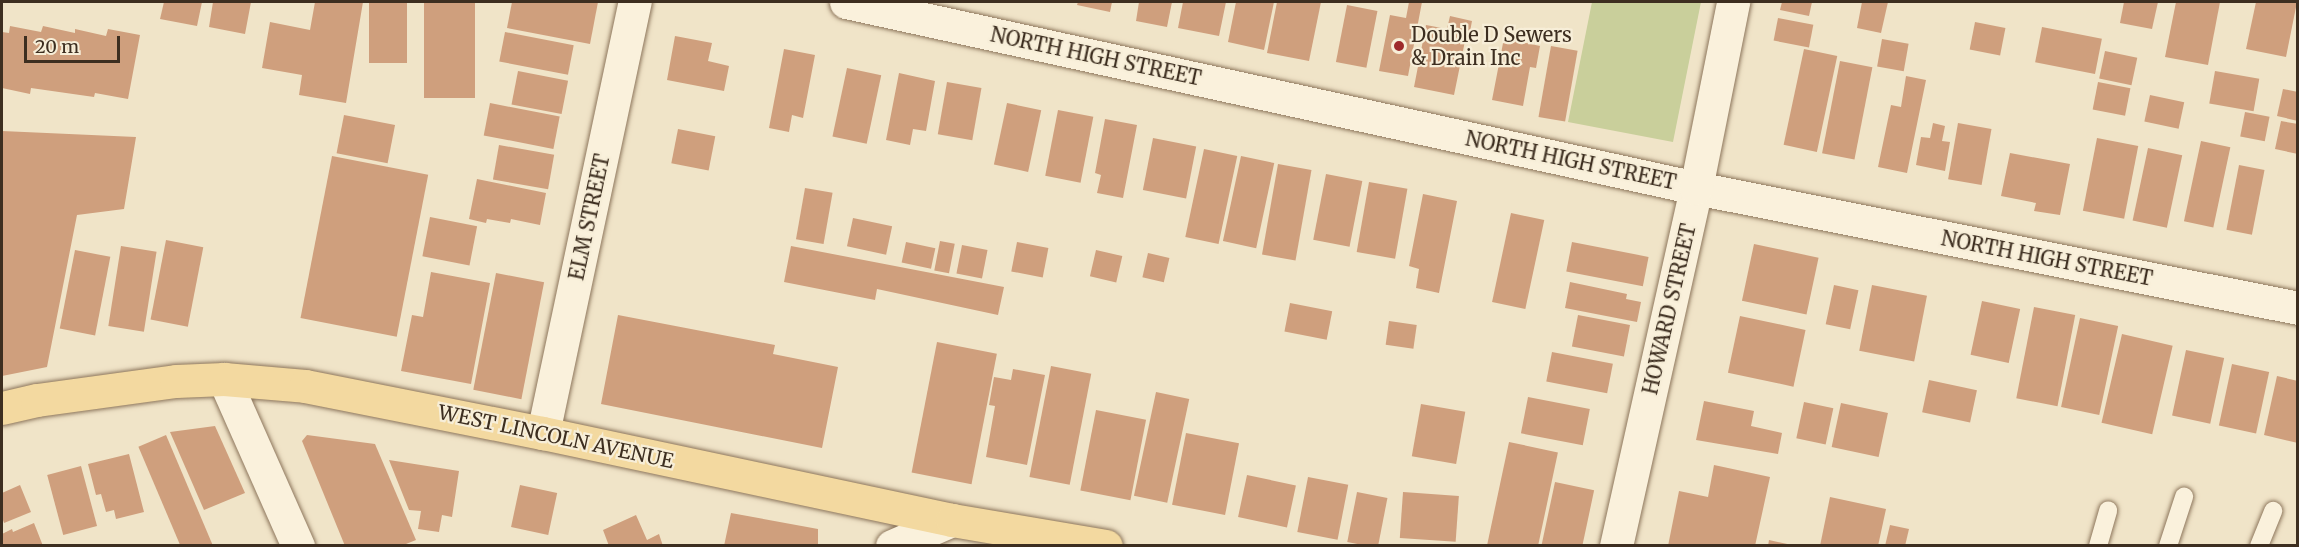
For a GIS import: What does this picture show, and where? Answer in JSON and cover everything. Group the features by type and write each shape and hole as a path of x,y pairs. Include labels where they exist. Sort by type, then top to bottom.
{"main road":[{"name":"WEST LINCOLN AVENUE","path":"2,408 37,400 153,384 224,379 305,386 543,433 952,520 1106,546"}],"street":[{"name":"ELM STREET","path":"543,433 635,2"},
{"name":"NORTH HIGH STREET","path":"846,2 1696,188 2298,308"},
{"name":"HOWARD STREET","path":"1616,546 1696,188 1733,2"},
{"path":"224,379 298,546"},
{"path":"892,546 952,520"}],"lane":[{"path":"2168,546 2184,498"},
{"path":"2098,546 2108,510"},
{"path":"2259,546 2272,511"}],"green space":[{"path":"1592,2 1701,2 1673,142 1568,122"}],"building":[{"path":"164,2 202,2 197,26 160,19"},
{"path":"213,2 251,2 245,34 209,27"},
{"path":"315,2 363,2 346,103 299,95 302,75 262,68 270,22 310,30"},
{"path":"369,2 407,2 407,63 369,63"},
{"path":"424,2 475,2 475,98 424,98"},
{"path":"512,2 598,2 590,44 507,28"},
{"path":"1078,2 1112,2 1110,12 1077,5"},
{"path":"1139,2 1172,2 1167,27 1136,21"},
{"path":"1183,2 1226,2 1219,36 1178,28"},
{"path":"1236,2 1274,2 1264,50 1228,42"},
{"path":"1277,2 1321,2 1309,61 1267,53"},
{"name":"Double D Sewers & Drain Inc","path":"1409,2 1422,2 1408,76 1379,71 1390,15 1406,18"},
{"path":"1782,2 1812,2 1809,16 1780,10"},
{"path":"1862,2 1888,2 1881,33 1857,28"},
{"path":"2124,2 2158,2 2152,29 2120,23"},
{"path":"2176,2 2220,2 2208,65 2165,57"},
{"path":"2256,2 2297,2 2286,57 2246,49"},
{"path":"1347,5 1377,11 1366,68 1336,62"},
{"path":"1450,16 1472,21 1468,42 1465,41 1454,95 1414,87 1426,25 1447,29"},
{"path":"1778,18 1813,25 1809,47 1774,41"},
{"path":"1975,22 2005,28 2000,55 1970,49"},
{"path":"10,26 41,32 43,26 75,33 75,29 106,36 108,29 140,35 128,99 95,93 94,97 31,88 30,94 2,88 2,32 9,33"},
{"path":"2042,27 2102,39 2095,74 2035,62"},
{"path":"505,32 574,45 568,75 499,61"},
{"path":"675,36 712,43 708,61 729,66 724,91 667,80"},
{"path":"1504,38 1540,46 1536,68 1530,67 1523,106 1492,100"},
{"path":"1882,39 1909,44 1904,71 1877,67"},
{"path":"1551,46 1578,51 1565,122 1538,117"},
{"path":"784,49 815,55 803,118 792,115 789,132 769,128"},
{"path":"1804,49 1837,56 1817,152 1784,145"},
{"path":"2105,51 2137,58 2131,85 2099,78"},
{"path":"1840,61 1872,67 1854,160 1822,153"},
{"path":"847,68 881,75 867,144 832,136"},
{"path":"518,71 568,81 562,114 512,104"},
{"path":"2215,71 2259,79 2254,111 2209,103"},
{"path":"899,73 935,81 926,131 913,129 910,145 886,140"},
{"path":"1906,76 1926,80 1907,173 1878,167 1891,105 1901,107"},
{"path":"947,82 981,88 972,140 938,134"},
{"path":"2098,82 2130,88 2125,116 2093,109"},
{"path":"2283,89 2298,92 2298,121 2277,116"},
{"path":"2150,95 2184,102 2179,129 2144,121"},
{"path":"490,103 560,117 553,149 484,135"},
{"path":"1007,103 1041,110 1028,172 994,165"},
{"path":"1058,110 1093,117 1081,183 1045,176"},
{"path":"2245,112 2270,117 2265,141 2240,137"},
{"path":"344,115 395,125 388,163 337,153"},
{"path":"1105,119 1137,125 1123,198 1097,193 1101,175 1095,173"},
{"path":"2281,121 2298,124 2298,154 2275,149"},
{"path":"1933,123 1945,126 1942,141 1950,142 1945,171 1916,165 1921,137 1930,138"},
{"path":"1958,123 1991,129 1982,185 1948,179"},
{"path":"678,129 715,136 709,171 671,163"},
{"path":"2,131 136,137 124,209 77,215 47,367 2,376"},
{"path":"1153,138 1196,146 1186,198 1143,190"},
{"path":"2097,138 2138,146 2124,219 2083,211"},
{"path":"2201,141 2230,147 2213,227 2184,221"},
{"path":"499,145 554,155 548,189 493,179"},
{"path":"2148,148 2182,155 2167,228 2133,220"},
{"path":"1204,149 1237,156 1219,244 1185,237"},
{"path":"2010,153 2070,164 2060,215 2034,211 2036,203 2001,196"},
{"path":"332,156 428,175 397,337 301,318"},
{"path":"1241,156 1274,163 1256,248 1223,241"},
{"path":"1278,164 1311,170 1296,261 1262,255"},
{"path":"2239,165 2265,170 2252,235 2226,230"},
{"path":"1326,174 1362,181 1350,247 1313,240"},
{"path":"477,179 546,193 540,225 511,219 510,223 487,219 486,223 469,219"},
{"path":"1369,182 1407,189 1395,259 1357,252"},
{"path":"805,188 833,193 824,244 796,239"},
{"path":"1423,194 1457,201 1439,293 1416,288 1419,269 1409,266"},
{"path":"1511,213 1544,220 1525,309 1492,302"},
{"path":"430,217 477,226 469,265 422,256"},
{"path":"853,218 892,226 886,255 847,246"},
{"path":"166,240 203,247 188,327 151,320"},
{"path":"940,241 955,244 949,273 934,270"},
{"path":"906,242 935,248 931,269 902,263"},
{"path":"1017,242 1048,248 1043,278 1011,271"},
{"path":"1572,242 1649,257 1643,286 1566,271"},
{"path":"1754,244 1819,258 1806,314 1742,301"},
{"path":"962,245 988,250 982,278 956,273"},
{"path":"121,246 157,252 144,332 108,326"},
{"path":"791,246 1004,287 998,315 877,289 875,300 784,282"},
{"path":"75,250 110,257 95,335 60,329"},
{"path":"1096,250 1122,256 1116,282 1090,276"},
{"path":"1148,253 1169,258 1164,282 1142,277"},
{"path":"431,272 490,283 471,384 401,371 412,315 423,317"},
{"path":"496,273 544,282 521,399 473,390"},
{"path":"1570,282 1627,294 1626,299 1641,302 1637,322 1565,308"},
{"path":"1834,285 1858,290 1850,329 1826,324"},
{"path":"1872,285 1927,296 1914,361 1859,351"},
{"path":"1982,301 2020,309 2009,363 1971,355"},
{"path":"1290,303 1332,311 1327,340 1284,331"},
{"path":"2034,307 2075,315 2057,406 2016,398"},
{"path":"618,315 775,345 773,354 838,367 822,448 601,404"},
{"path":"1578,315 1630,325 1624,357 1572,346"},
{"path":"1740,316 1806,330 1793,387 1728,373"},
{"path":"2080,318 2118,326 2099,415 2061,407"},
{"path":"1389,321 1417,325 1413,349 1386,345"},
{"path":"2122,334 2173,346 2152,434 2102,423"},
{"path":"937,342 997,354 972,484 912,473"},
{"path":"2186,350 2224,358 2210,424 2172,416"},
{"path":"1552,352 1613,364 1607,393 1546,381"},
{"path":"2232,364 2269,372 2256,434 2219,426"},
{"path":"1051,366 1091,374 1070,485 1029,477"},
{"path":"1013,369 1045,375 1027,465 986,457 995,406 989,405 994,377 1011,380"},
{"path":"2277,376 2298,381 2298,443 2264,435"},
{"path":"1929,380 1977,390 1970,422 1922,412"},
{"path":"1156,392 1189,399 1167,503 1134,496"},
{"path":"1528,397 1590,409 1583,445 1521,433"},
{"path":"1704,401 1754,411 1751,426 1782,433 1778,454 1696,440"},
{"path":"1804,402 1833,408 1826,444 1796,438"},
{"path":"1841,403 1888,413 1879,457 1832,447"},
{"path":"1421,404 1465,412 1456,464 1412,456"},
{"path":"1096,410 1146,420 1130,500 1080,490"},
{"path":"215,426 245,493 204,510 170,432"},
{"path":"1186,433 1239,443 1225,515 1172,505"},
{"path":"166,435 213,546 181,546 138,447"},
{"path":"307,435 375,444 416,540 401,546 345,546 302,441"},
{"path":"1509,442 1558,452 1538,546 1487,546"},
{"path":"129,454 144,512 116,519 114,510 106,512 101,494 96,495 88,464"},
{"path":"389,460 459,471 452,517 442,515 439,532 418,529 421,511 409,510"},
{"path":"1714,465 1770,477 1755,546 1668,546 1679,491 1708,497"},
{"path":"81,466 97,526 63,535 47,475"},
{"path":"1247,475 1296,485 1287,527 1238,517"},
{"path":"1308,477 1348,485 1338,540 1297,532"},
{"path":"1555,482 1594,490 1582,546 1541,546"},
{"path":"20,485 31,512 4,523 2,493"},
{"path":"520,485 557,493 548,535 511,527"},
{"path":"1357,492 1387,498 1378,546 1347,542"},
{"path":"1403,492 1459,496 1456,542 1400,538"},
{"path":"1830,497 1886,509 1878,546 1820,546"},
{"path":"731,513 818,529 818,544 724,546"},
{"path":"636,515 647,540 659,534 663,546 609,546 603,530"},
{"path":"34,523 43,546 2,546 2,534"},
{"path":"1890,525 1909,529 1905,546 1885,546"},
{"path":"1769,540 1792,545 1768,546"}],"place":[{"name":"Double D Sewers & Drain Inc","path":"1399,46"}]}
